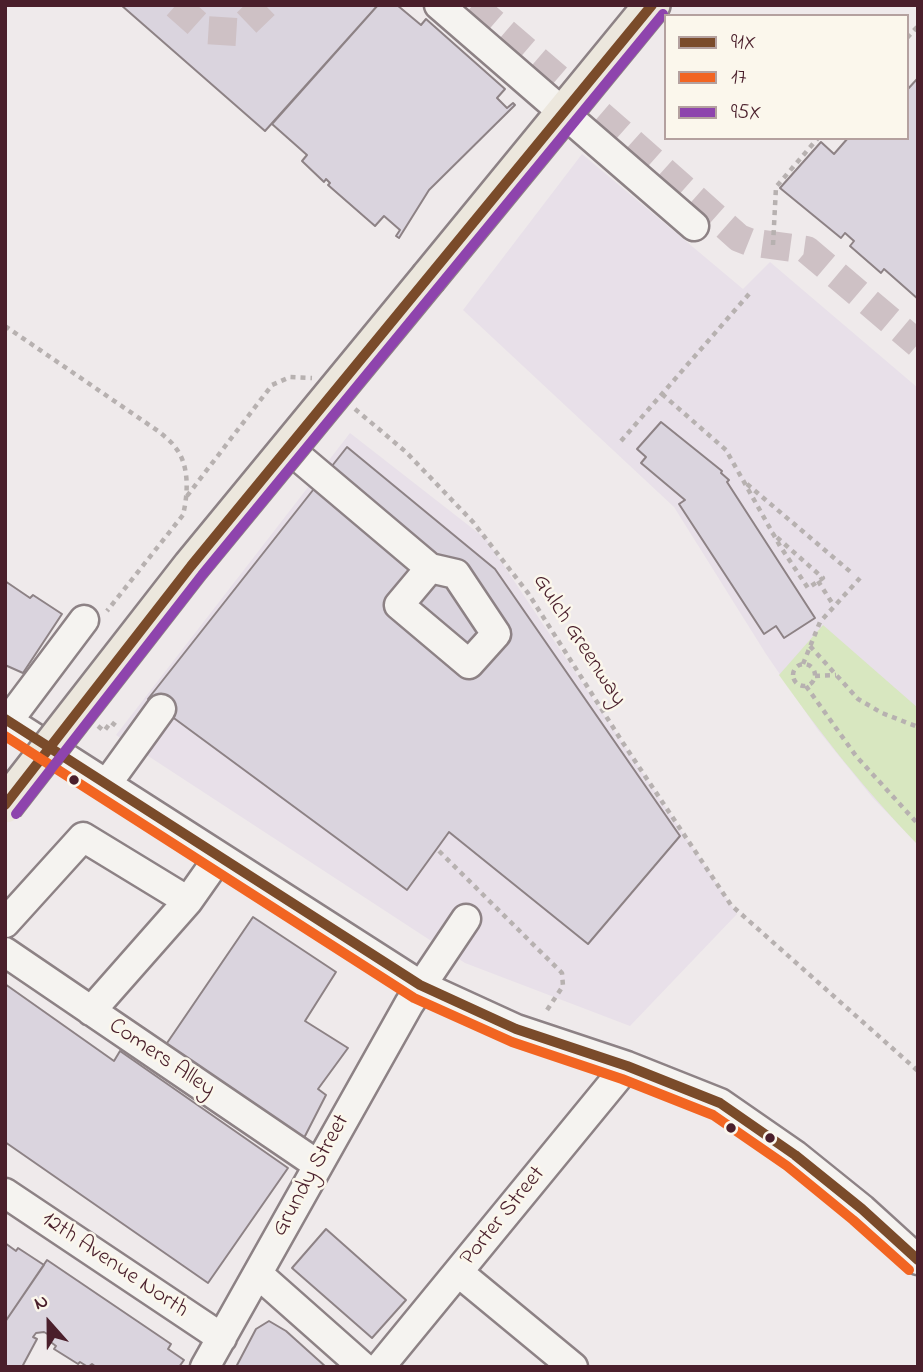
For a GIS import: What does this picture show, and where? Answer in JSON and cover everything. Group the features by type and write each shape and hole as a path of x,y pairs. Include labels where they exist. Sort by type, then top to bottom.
{"main road":[{"path":"5,805 191,566 652,5"}],"street":[{"path":"439,5 694,226"},
{"path":"288,448 430,568"},
{"path":"91,621 6,720 420,985 516,1029 627,1066 720,1103 795,1155 862,1209 918,1260"},
{"path":"106,785 161,709"},
{"path":"5,795 44,745"},
{"path":"5,923 83,837 188,901"},
{"path":"91,1011 188,901 219,857"},
{"name":"Grundy Street","path":"205,1367 420,985 466,919"},
{"name":"Comers Alley","path":"5,952 318,1165"},
{"name":"Porter Street","path":"380,1367 627,1066"},
{"name":"12th Avenue North","path":"5,1194 222,1338"},
{"path":"458,1272 573,1367"},
{"path":"258,1274 363,1367"}],"path":[{"path":"773,245 776,187 816,140"},
{"path":"621,441 748,295"},
{"path":"5,326 158,431 177,448 184,469 187,496 183,514 91,621"},
{"path":"187,496 272,385 290,377 320,381"},
{"path":"662,394 726,450 772,533 808,588 823,578 803,559 782,545"},
{"name":"Gulch Greenway","path":"346,401 406,452 473,522 528,593 623,744 731,905 918,1071"},
{"path":"743,480 853,574"},
{"path":"794,566 803,559"},
{"path":"860,578 820,622 803,664 794,669 793,676 796,683 806,686 856,756 918,824"},
{"path":"818,581 834,606"},
{"path":"810,646 858,699 882,713 918,727"},
{"path":"803,664 811,666 816,676"},
{"path":"816,676 836,675"},
{"path":"806,686 816,676"},
{"path":"97,725 104,731 111,722 116,726 109,735"},
{"path":"439,851 562,973 562,986 547,1010"}],"shaded area":[{"path":"582,154 743,289 770,262 918,388 918,845 872,797 818,730 766,654 674,507 463,310"},
{"path":"350,433 486,539 737,914 630,1026 465,963 116,735"}],"green space":[{"path":"823,625 918,708 918,845 845,763 779,675"}],"building":[{"path":"121,5 378,5 265,131"},
{"path":"378,5 397,5 421,25 426,19 505,89 497,98 507,108 513,103 515,105 429,190 399,238 396,236 400,230 384,216 375,226 328,185 330,183 326,179 324,182 302,161 307,155 272,124"},
{"path":"918,78 918,299 884,269 881,273 850,246 854,241 845,233 841,238 780,188 821,142 834,154 846,140 909,140 909,88"},
{"path":"661,422 722,471 815,618 784,638 776,626 764,634 679,504 685,500 641,463 646,457 637,449"},
{"path":"347,447 495,569 680,836 588,944 449,832 407,890 148,699"},
{"path":"5,581 30,598 33,595 62,614 23,673 5,665"},
{"path":"253,917 336,972 305,1021 348,1048 318,1089 326,1095 304,1138 165,1046"},
{"path":"5,984 114,1061 120,1051 288,1168 208,1283 5,1142"},
{"path":"326,1229 406,1300 372,1338 292,1268"},
{"path":"5,1243 44,1265 5,1322"},
{"path":"47,1260 171,1344 168,1349 184,1360 179,1367 96,1367 92,1364 88,1367 54,1349 56,1346 48,1340 51,1336 44,1332 36,1333 33,1337 37,1339 22,1367 5,1367 5,1322"},
{"path":"269,1321 286,1331 326,1367 236,1367 256,1329"}],"tunnel":[{"path":"176,5 204,30 237,32 265,5"},
{"path":"473,5 739,238 749,242 807,250 918,344"}],"transit line":[{"name":"91X","path":"5,805 191,566 652,5"},
{"name":"95X","path":"16,814 202,575 663,14"},
{"name":"91X","path":"5,719 420,985 516,1029 627,1066 720,1103 795,1155 862,1209 918,1260"},
{"name":"17","path":"5,736 414,998 512,1042 622,1079 713,1115 787,1166 909,1270"}]}
